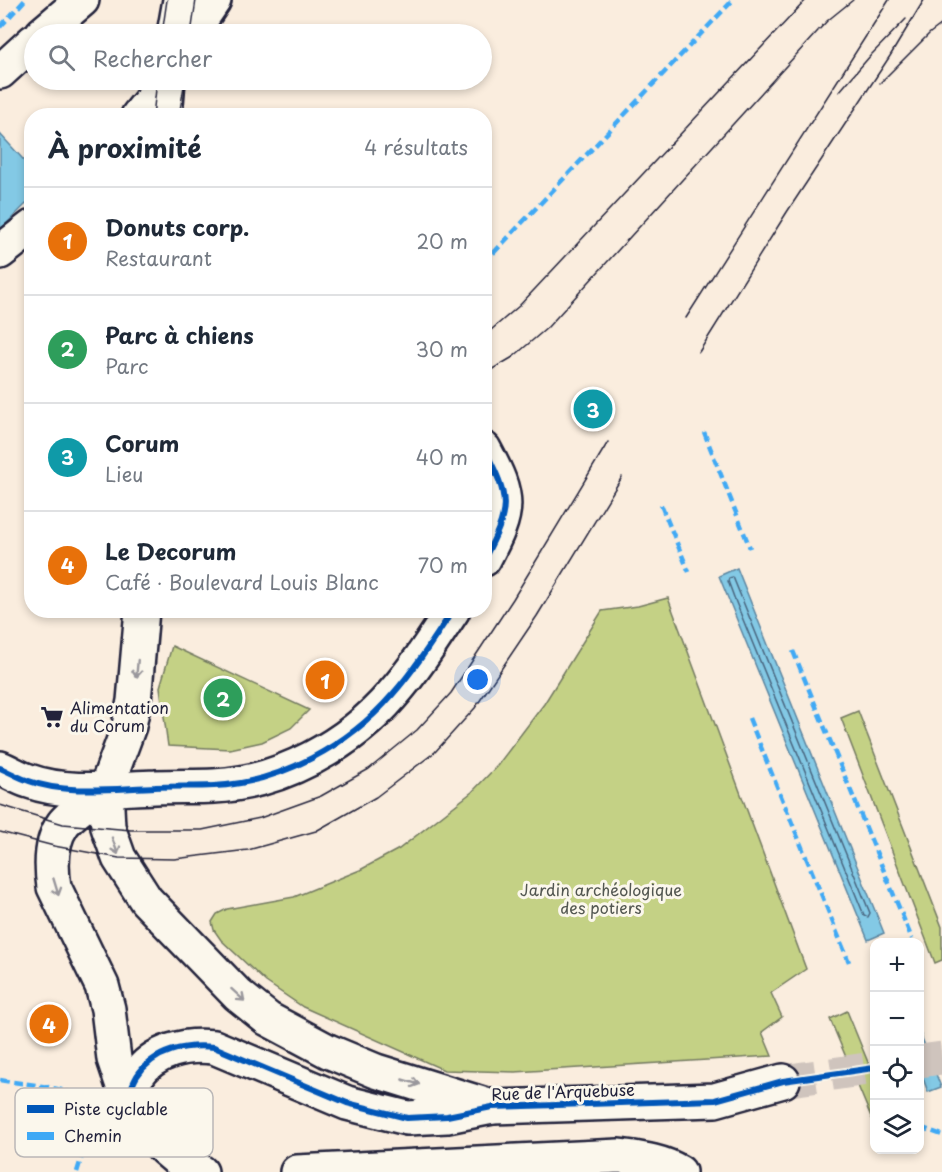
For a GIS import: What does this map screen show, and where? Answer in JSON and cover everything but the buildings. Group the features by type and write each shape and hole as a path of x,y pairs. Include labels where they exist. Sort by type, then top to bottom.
{"street":[{"path":"176,24 180,0"},
{"path":"198,24 214,0"},
{"path":"51,24 68,4"},
{"path":"0,72 24,50"},
{"path":"144,108 159,90"},
{"path":"165,108 166,90"},
{"path":"0,252 24,233"},
{"path":"492,464 505,500 503,518 492,542"},
{"path":"124,1088 114,1059 108,1010 102,986 54,887 51,870 54,846 63,824 106,788 129,726 134,701 141,618"},
{"path":"0,768 29,782 56,788 214,786 252,780 285,770 328,749 372,716 392,695 448,618"},
{"name":"Rue de l'Arquebuse","path":"106,788 108,827 119,858 146,900 238,995 268,1019 328,1051 376,1071 492,1107"},
{"name":"Rue de l'Arquebuse","path":"132,1088 137,1076 150,1063 170,1050 195,1045 214,1047 346,1103 407,1118 447,1116 492,1107 715,1100 783,1081"},
{"path":"297,1172 619,1156 647,1160 679,1172"},
{"path":"174,1157 201,1172"}],"green space":[{"name":"Jardin archéologique des potiers","path":"668,598 806,969 771,993 782,1017 762,1032 772,1056 515,1072 444,1070 303,1007 266,982 221,940 212,922 217,914 227,909 294,897 360,870 399,849 472,792 497,766 544,704 602,611 638,606"},
{"path":"172,646 309,710 291,728 262,742 230,749 168,746 160,687"},
{"path":"858,711 942,927 942,960 935,963 841,718"},
{"path":"847,1011 870,1067 870,1114 830,1019"}],"water":[{"path":"0,134 24,160 24,206 0,230"},
{"path":"737,568 884,933 868,940 719,576"},
{"path":"924,1043 941,1087 928,1092 924,1081"}],"tunnel":[{"path":"924,1060 942,1058"},
{"path":"783,1081 870,1069"}],"tram line":[{"path":"163,24 167,0"},
{"path":"192,24 196,0"},
{"path":"492,329 519,306 806,0"},
{"path":"492,369 513,357 547,328 827,21 853,0"},
{"path":"686,318 889,0"},
{"path":"699,352 924,0"},
{"path":"839,92 906,19"},
{"path":"880,83 942,24"},
{"path":"154,108 156,90"},
{"path":"180,108 183,90"},
{"path":"0,805 63,824 131,830 202,830 260,818 321,796 369,769 417,730 451,693 513,599 608,442"},
{"path":"0,832 54,846 119,858 174,859 248,850 316,831 376,797 435,752 475,708 537,616 622,477"}],"marked path":[{"path":"0,27 25,0"},
{"path":"492,255 733,0"},
{"path":"704,432 750,548"},
{"path":"661,505 689,572"},
{"path":"793,651 912,938"},
{"path":"749,718 849,962"},
{"path":"0,1080 51,1088"},
{"path":"924,1128 942,1135"},
{"path":"77,1172 82,1157"}],"cycle path":[{"path":"492,464 503,493 504,504 503,516 492,544"},
{"path":"0,768 25,780 43,785 92,790 214,786 264,778 312,758 334,745 375,713 409,675 448,618"},
{"path":"132,1088 137,1076 152,1060 171,1051 203,1046 214,1047 347,1103 407,1118 447,1116 492,1107 715,1100 783,1081 870,1069"}],"place":[{"name":"Corum","path":"593,409"},
{"name":"Donuts corp.","path":"325,680"},
{"name":"Parc à chiens","path":"223,698"},
{"name":"Alimentation du Corum","path":"52,717"},
{"name":"Le Decorum","path":"49,1024"}]}
